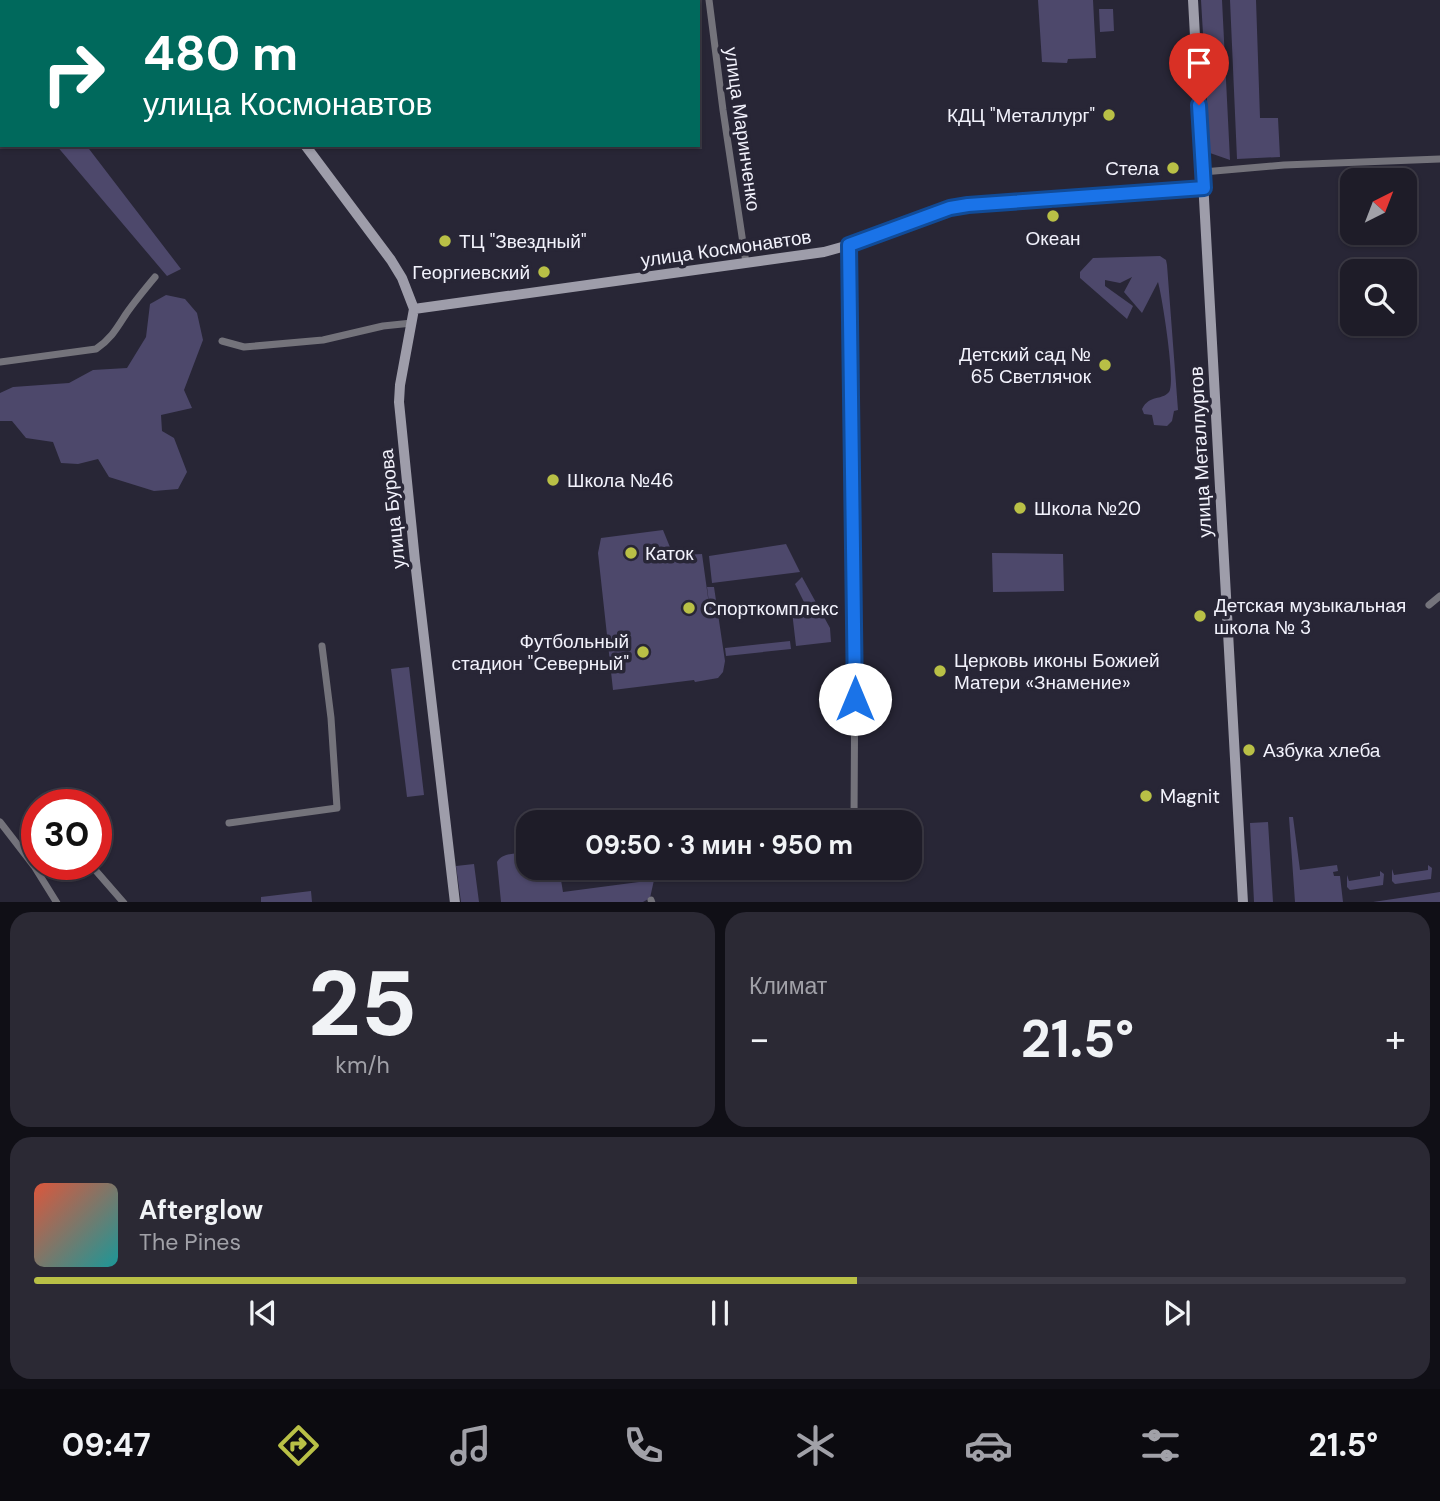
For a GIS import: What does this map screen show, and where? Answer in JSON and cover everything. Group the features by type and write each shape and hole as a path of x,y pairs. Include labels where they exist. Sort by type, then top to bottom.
{"main road":[{"name":"улица Металлургов","path":"1193,0 1243,902"},
{"name":"улица Бурова","path":"306,147 391,260 402,278 414,309 399,402 455,902"},
{"name":"улица Космонавтов","path":"414,309 824,252 950,208 968,205 1204,188"}],"street":[{"name":"улица Маринченко","path":"709,0 747,263"},
{"path":"1203,172 1284,165 1440,159"},
{"path":"849,245 855,648 854,810"},
{"path":"0,362 96,349 116,332 136,300 155,277"},
{"path":"222,341 244,347 323,340 383,326 412,323"},
{"path":"1429,605 1440,596"},
{"path":"229,823 337,808 331,718 321,646"},
{"path":"0,822 34,866 57,902"},
{"path":"104,880 124,902"}],"shaded area":[{"path":"1038,0 1093,0 1096,58 1068,59 1067,63 1042,62"},
{"path":"1201,0 1222,0 1230,160 1210,153"},
{"path":"1230,0 1256,0 1260,118 1278,118 1280,157 1237,159"},
{"path":"1099,9 1113,9 1114,31 1100,32"},
{"path":"58,147 88,147 181,269 167,276"},
{"path":"1160,256 1166,260 1167,265 1178,410 1174,411 1172,421 1167,426 1154,425 1152,415 1144,414 1142,409 1148,401 1166,395 1171,385 1168,339 1158,282 1142,313 1124,292 1132,277 1120,283 1105,280 1105,286 1133,306 1127,319 1080,278 1080,272 1093,258"},
{"path":"166,295 185,299 197,313 203,340 184,390 192,408 161,415 162,431 174,438 187,472 178,489 154,491 109,477 98,459 78,464 61,463 53,442 26,438 12,421 0,421 0,393 13,387 69,383 93,370 127,368 146,337 150,304"},
{"path":"663,530 676,562 683,561 683,555 702,554 711,619 707,587 714,587 725,661 723,672 718,678 695,682 613,690 598,553 601,538"},
{"path":"786,544 800,572 712,583 709,556"},
{"path":"992,553 1063,554 1064,591 993,592"},
{"path":"802,577 830,628 831,642 796,646 791,603 804,602 795,584"},
{"path":"790,641 791,649 726,656 725,648"},
{"path":"409,667 424,795 407,797 391,669"},
{"path":"1289,817 1293,817 1300,870 1337,865 1338,871 1333,872 1334,876 1340,876 1343,902 1295,902"},
{"path":"1268,822 1273,902 1254,902 1250,823"},
{"path":"516,854 516,880 561,880 563,892 654,880 650,898 643,902 501,902 497,862 507,855"},
{"path":"474,864 479,902 461,902 456,866"},
{"path":"1428,865 1432,868 1431,879 1395,884 1392,881 1392,869 1394,875 1428,870"},
{"path":"1380,871 1384,874 1383,885 1350,890 1347,887 1347,875 1349,881 1380,876"},
{"path":"311,891 312,902 261,902 261,897"},
{"path":"1440,892 1440,902 1373,902"}],"place":[{"name":"КДЦ \"Металлург\"","path":"1109,115"},
{"name":"Стела","path":"1173,168"},
{"name":"Океан","path":"1053,216"},
{"name":"ТЦ \"Звездный\"","path":"445,241"},
{"name":"Георгиевский","path":"544,272"},
{"name":"Детский сад № 65 Светлячок","path":"1105,365"},
{"name":"Школа №46","path":"553,480"},
{"name":"Школа №20","path":"1020,508"},
{"name":"Каток","path":"631,553"},
{"name":"Спорткомплекс","path":"689,608"},
{"name":"Детская музыкальная школа № 3","path":"1200,616"},
{"name":"Футбольный стадион \"Северный\"","path":"643,652"},
{"name":"Церковь иконы Божией Матери «Знамение»","path":"940,671"},
{"name":"Азбука хлеба","path":"1249,750"},
{"name":"Magnit","path":"1146,796"}],"route":[{"path":"855,699 849,245 950,208 968,205 1204,188 1199,105"}]}
